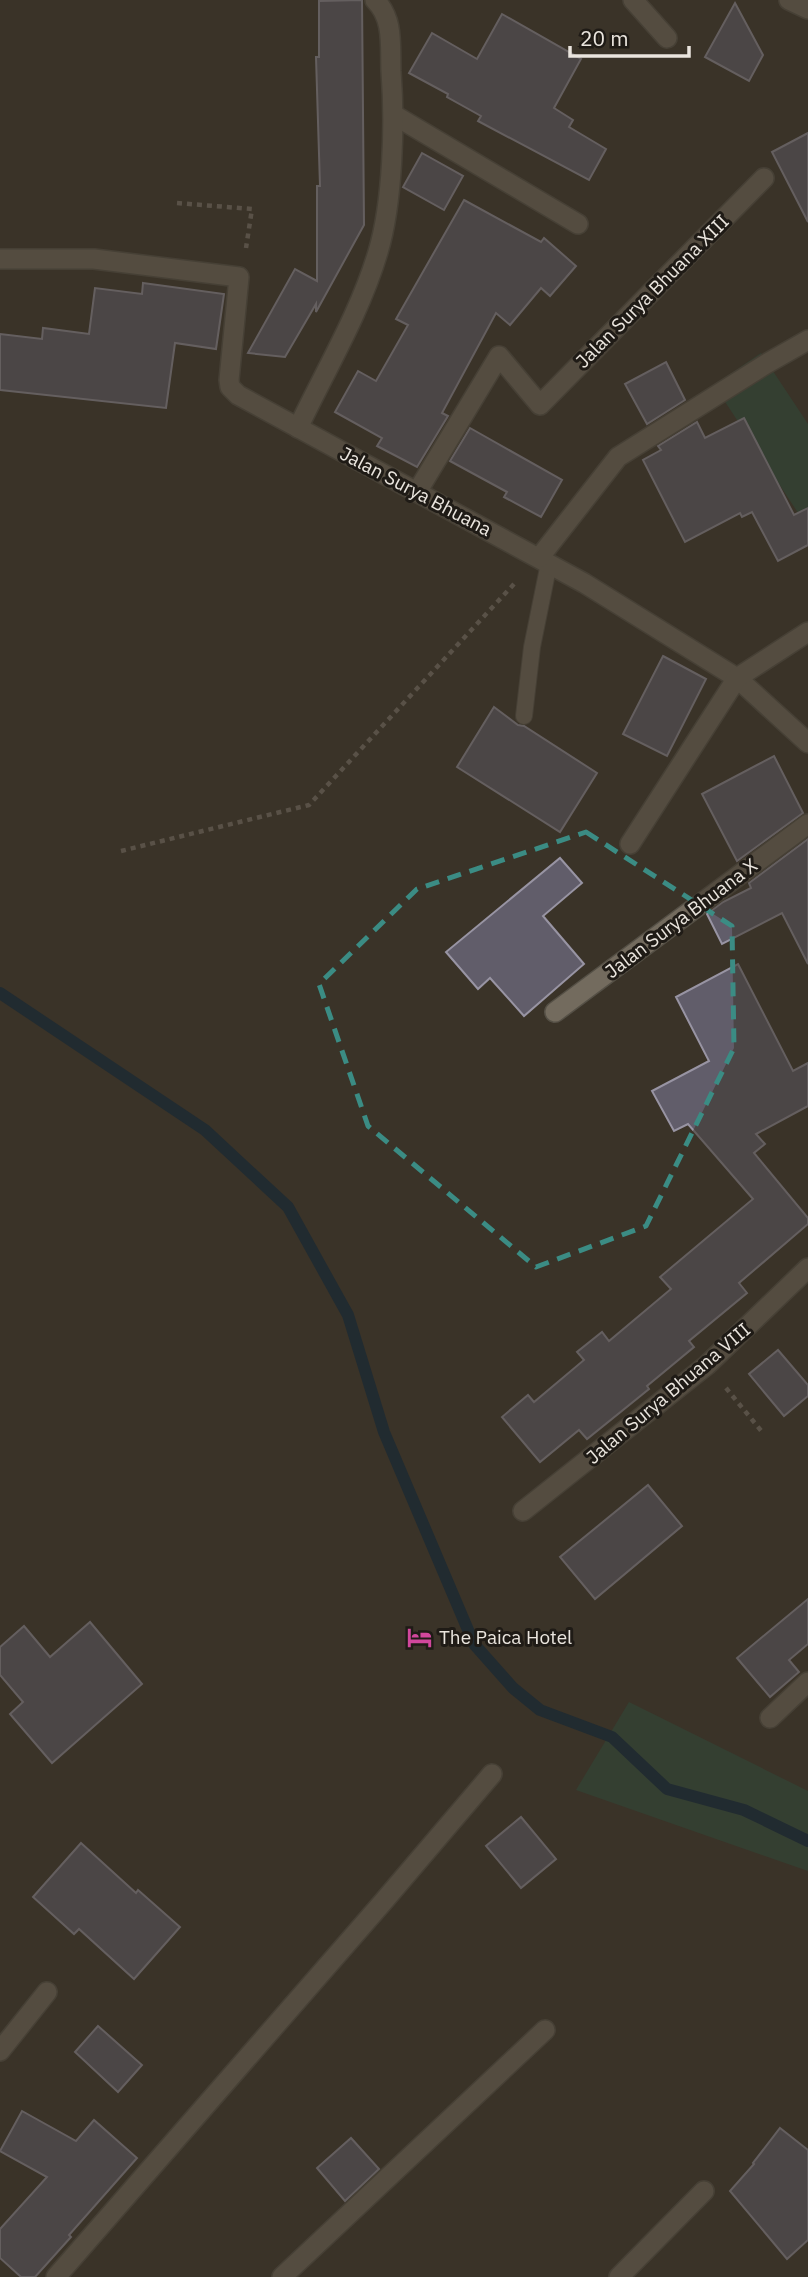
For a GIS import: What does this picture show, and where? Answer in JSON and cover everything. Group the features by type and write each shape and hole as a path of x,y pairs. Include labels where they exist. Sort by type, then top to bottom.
{"street":[{"path":"298,428 362,296 379,251 387,206 394,115 389,24 385,9 375,0"},
{"path":"633,0 667,37"},
{"path":"789,0 808,9"},
{"path":"394,115 578,224"},
{"name":"Jalan Surya Bhuana XIII","path":"417,492 499,356 540,405 764,178"},
{"path":"0,259 94,259 239,276"},
{"name":"Jalan Surya Bhuana","path":"239,276 230,387 251,403 544,561 737,678 808,743"},
{"path":"544,561 618,457 808,340"},
{"path":"630,844 737,678 808,632"},
{"name":"Jalan Surya Bhuana X","path":"555,1012 808,824"},
{"name":"Jalan Surya Bhuana VIII","path":"523,1511 707,1365 808,1268"},
{"path":"770,1718 808,1682"},
{"path":"56,2277 492,1774"},
{"path":"0,2051 47,1992"},
{"path":"282,2277 545,2029"},
{"path":"619,2277 704,2191"}],"lane":[{"path":"524,716 544,561"}],"path":[{"path":"177,202 252,209 239,276"},
{"path":"121,851 309,805 544,561"},
{"path":"707,1365 763,1433"}],"highlighted area":[{"path":"586,832 732,926 734,1048 646,1226 536,1267 368,1126 319,984 417,889"}],"green space":[{"path":"761,353 808,424 808,528 714,385"},
{"path":"629,1702 808,1791 808,1871 576,1790"}],"building":[{"path":"362,0 364,225 316,312 316,304 285,357 248,353 295,269 317,281 317,186 320,186 316,57 319,57 319,1"},
{"path":"735,3 763,55 749,81 705,57"},
{"path":"502,14 581,59 554,108 573,120 569,127 606,149 589,180 478,121 481,116 409,73 432,33 477,59"},
{"path":"808,133 808,222 772,152"},
{"path":"422,153 463,176 444,210 403,187"},
{"path":"464,200 541,242 544,238 576,266 550,296 541,288 510,325 496,313 442,413 448,416 417,467 377,446 382,438 335,412 358,371 376,381 408,325 396,319"},
{"path":"143,283 224,294 216,349 175,343 166,408 0,390 0,334 42,339 43,328 89,334 95,288 142,294"},
{"path":"666,362 685,400 647,424 625,384"},
{"path":"744,418 794,515 808,508 808,545 778,561 752,512 742,517 740,513 685,542 643,460 661,450 658,446 697,422 705,438"},
{"path":"470,428 562,480 541,517 504,497 507,492 450,461"},
{"path":"663,656 706,679 667,756 623,734"},
{"path":"494,707 518,725 524,726 597,773 560,832 457,767"},
{"path":"774,756 803,813 737,861 702,794"},
{"path":"808,839 808,964 782,913 722,944 707,914 723,902 751,888 749,883"},
{"path":"560,858 582,883 543,916 584,964 524,1016 490,978 478,989 446,952"},
{"path":"738,964 793,1071 808,1063 808,1106 756,1134 765,1144 754,1153 808,1218 808,1224 739,1283 747,1293 689,1341 694,1347 647,1386 649,1389 587,1439 579,1430 540,1462 502,1417 528,1395 534,1402 584,1360 577,1352 602,1332 609,1341 671,1289 660,1277 753,1199 688,1124 674,1131 652,1091 709,1061 676,997"},
{"path":"778,1350 808,1385 808,1396 784,1416 749,1374"},
{"path":"648,1485 682,1526 595,1599 560,1557"},
{"path":"808,1599 808,1644 789,1660 799,1672 770,1697 737,1658"},
{"path":"90,1622 142,1684 52,1763 10,1714 23,1702 0,1675 0,1647 24,1626 50,1657"},
{"path":"521,1817 556,1859 521,1888 486,1846"},
{"path":"81,1843 136,1893 138,1890 180,1927 134,1979 79,1929 74,1934 33,1897"},
{"path":"98,2026 142,2065 118,2092 75,2052"},
{"path":"22,2111 76,2141 94,2120 137,2158 35,2277 21,2277 0,2258 0,2229 47,2177 0,2151"},
{"path":"780,2128 808,2150 808,2240 787,2259 730,2191"},
{"path":"351,2138 379,2169 345,2201 317,2168"}],"waterway":[{"path":"0,993 205,1130 288,1207 348,1315 384,1432 474,1644 513,1688 540,1710 612,1737 667,1789 744,1810 808,1841"}],"place":[{"name":"The Paica Hotel","path":"419,1637"}]}
